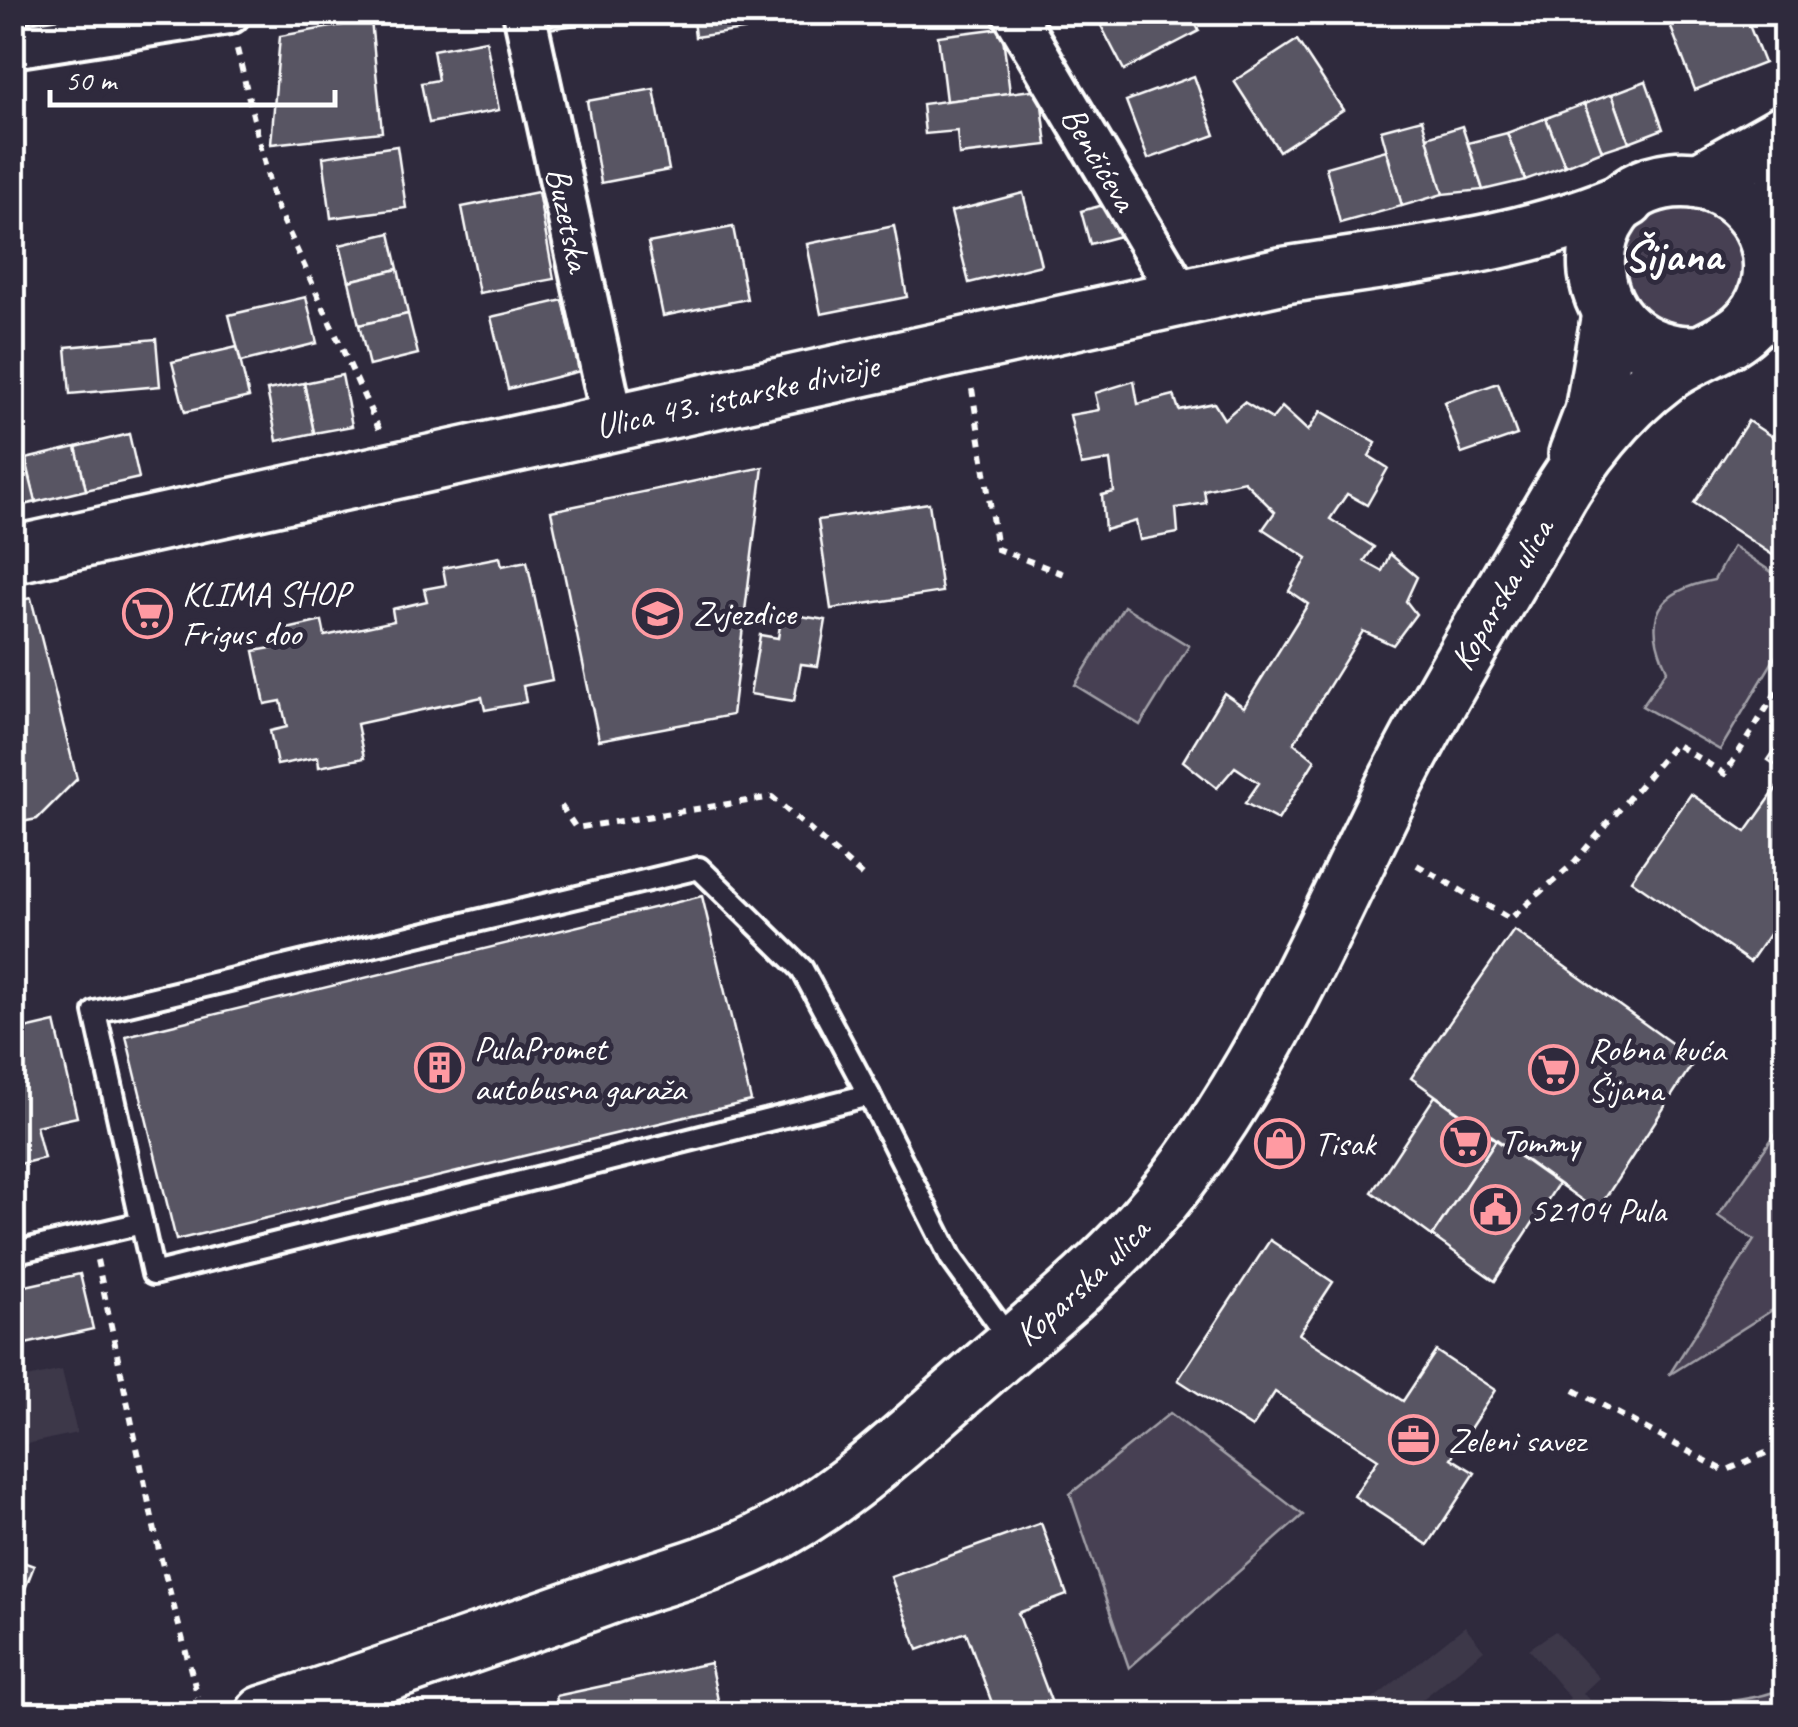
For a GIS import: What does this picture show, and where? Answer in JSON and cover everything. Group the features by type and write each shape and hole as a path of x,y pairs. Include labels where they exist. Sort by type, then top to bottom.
{"main road":[{"path":"1786,132 1699,181 1656,184 1627,200 1599,240 1596,273 1606,307 1647,347 1696,354 1741,334 1761,308 1771,277 1769,244 1786,180"},
{"path":"1699,181 1743,202 1769,244"},
{"name":"Ulica 43. istarske divizije","path":"12,554 614,426 1280,276 1462,246 1583,219 1627,200"},
{"name":"Ulica 43. istarske divizije","path":"1462,246 1554,270 1587,286 1606,307"},
{"name":"Koparska ulica","path":"1568,480 1593,412 1606,307"},
{"name":"Koparska ulica","path":"264,1714 402,1670 758,1542 873,1466 1128,1240 1249,1076 1422,732 1568,480 1623,413 1660,378 1696,354"}],"street":[{"name":"Buzetska","path":"524,12 614,426"},
{"path":"12,47 229,13"},
{"name":"Benčićeva","path":"1017,14 1182,298"}],"lane":[{"path":"869,1096 153,1274 95,1012 699,868 802,969 869,1096 952,1258 1013,1344"},
{"path":"12,1253 142,1223"}],"path":[{"path":"229,13 273,198 357,376 396,472"},
{"path":"965,347 997,549 1069,576"},
{"path":"1417,865 1510,919 1572,865 1675,744 1725,774 1786,676"},
{"path":"562,806 576,828 772,798 866,879"},
{"path":"92,1235 160,1555 198,1696"},
{"path":"1574,1390 1725,1471 1786,1444"}],"shaded area":[{"path":"1694,203 1735,229 1745,250 1746,275 1739,299 1725,317 1680,333 1636,315 1618,248 1648,211"},
{"path":"1733,546 1785,581 1785,641 1720,750 1642,706 1667,670 1656,635 1660,609 1679,591 1714,580"},
{"path":"1124,606 1189,646 1140,725 1075,685"},
{"path":"1785,1120 1785,1302 1669,1375 1754,1240 1718,1216"},
{"path":"62,1370 77,1433 13,1447 13,1381"},
{"path":"1170,1413 1303,1515 1129,1668 1070,1494"},
{"path":"1465,1626 1484,1650 1404,1714 1354,1714"},
{"path":"1555,1631 1599,1678 1583,1693 1603,1714 1550,1714 1570,1698 1529,1649"},
{"path":"1785,1688 1785,1714 1639,1714 1644,1708 1734,1700"}],"building":[{"path":"545,12 670,12 547,29"},
{"path":"692,12 747,12 750,29 695,37"},
{"path":"1190,12 1199,31 1124,70 1095,14"},
{"path":"1665,12 1744,12 1764,63 1695,90"},
{"path":"371,20 382,132 271,144 280,36"},
{"path":"1002,28 1010,93 946,101 938,36"},
{"path":"486,40 499,110 429,123 421,83 438,80 433,50"},
{"path":"1297,40 1343,110 1279,151 1234,81"},
{"path":"1194,76 1215,135 1148,159 1126,101"},
{"path":"1646,81 1663,129 1629,142 1612,94"},
{"path":"654,89 669,170 601,183 587,101"},
{"path":"1040,89 1047,145 959,155 957,131 925,134 922,104"},
{"path":"1612,94 1629,142 1602,151 1584,104"},
{"path":"1584,104 1602,151 1565,166 1546,118"},
{"path":"1546,118 1565,166 1525,180 1507,133"},
{"path":"1422,119 1443,194 1402,206 1381,130"},
{"path":"1462,126 1483,190 1443,194 1427,137"},
{"path":"1507,133 1525,180 1483,190 1468,143"},
{"path":"397,146 406,208 331,218 323,157"},
{"path":"1386,150 1402,206 1340,223 1326,167"},
{"path":"538,192 554,279 479,293 462,207"},
{"path":"1023,193 1041,265 969,283 951,212"},
{"path":"1111,203 1120,236 1090,244 1081,211"},
{"path":"894,226 907,297 821,314 807,244"},
{"path":"733,227 747,299 663,316 648,243"},
{"path":"390,233 398,269 349,281 340,245"},
{"path":"398,269 408,314 359,325 349,281"},
{"path":"306,297 317,343 241,362 229,315"},
{"path":"563,300 580,371 508,389 491,317"},
{"path":"408,314 418,354 369,366 359,325"},
{"path":"156,339 160,386 70,394 66,347"},
{"path":"237,347 249,397 185,412 172,362"},
{"path":"342,375 352,426 314,433 304,383"},
{"path":"1134,381 1138,404 1174,395 1179,410 1214,403 1224,419 1244,402 1272,419 1282,407 1308,431 1321,411 1376,443 1369,456 1388,468 1367,505 1347,494 1330,519 1374,547 1364,561 1382,571 1390,554 1417,577 1406,601 1416,614 1393,645 1363,631 1294,743 1315,760 1278,820 1245,803 1259,783 1235,767 1217,788 1183,761 1224,693 1244,707 1308,604 1289,591 1307,558 1263,529 1275,512 1244,481 1204,490 1206,503 1176,508 1178,533 1140,540 1136,521 1105,530 1102,495 1114,492 1110,460 1081,465 1070,415 1099,410 1095,393"},
{"path":"304,383 314,433 277,441 267,390"},
{"path":"1498,383 1517,435 1462,454 1444,402"},
{"path":"1748,421 1786,446 1786,564 1694,503"},
{"path":"129,434 139,478 86,490 76,447"},
{"path":"76,447 86,490 36,502 26,459"},
{"path":"27,466 36,502 12,508 12,469"},
{"name":"Zvjezdice","path":"763,467 732,715 599,740 551,511"},
{"path":"929,503 942,592 831,609 818,520"},
{"path":"500,557 502,566 527,561 552,680 523,686 526,702 485,710 482,697 357,724 364,758 319,767 318,757 277,765 270,731 287,727 281,701 265,704 254,651 277,647 274,632 322,621 325,636 394,621 392,609 427,601 424,589 446,585 443,568"},
{"path":"31,598 77,779 37,819 12,824 12,602"},
{"path":"782,613 826,620 818,666 801,664 794,701 750,694 760,635 778,638"},
{"path":"1786,734 1786,772 1768,760"},
{"path":"1786,775 1786,910 1750,962 1631,880 1691,794 1746,832"},
{"name":"PulaPromet autobusna garaža","path":"702,896 751,1101 176,1240 126,1036"},
{"name":"Robna kuća Šijana","path":"1514,930 1695,1060 1597,1211 1411,1078"},
{"path":"55,1022 77,1117 36,1126 44,1158 12,1166 12,1032"},
{"path":"1435,1096 1496,1140 1432,1236 1372,1192"},
{"name":"52104 Pula","path":"1496,1140 1558,1184 1495,1281 1432,1236"},
{"path":"1270,1240 1333,1282 1299,1334 1403,1401 1436,1351 1495,1390 1451,1458 1475,1473 1428,1545 1354,1496 1378,1459 1275,1392 1252,1428 1178,1380"},
{"path":"80,1274 93,1329 12,1347 12,1289"},
{"path":"1041,1523 1067,1595 1018,1613 1056,1714 996,1714 966,1632 918,1650 891,1577"},
{"path":"12,1558 34,1566 12,1622"},
{"path":"710,1663 721,1714 560,1714 556,1696"}],"place":[{"name":"KLIMA SHOP Frigus doo","path":"147,613"},
{"name":"Zvjezdice","path":"658,613"},
{"name":"PulaPromet autobusna garaža","path":"439,1068"},
{"name":"Robna kuća Šijana","path":"1553,1069"},
{"name":"Tommy","path":"1466,1141"},
{"name":"Tisak","path":"1279,1143"},
{"name":"52104 Pula","path":"1495,1210"},
{"name":"Zeleni savez","path":"1413,1440"}],"district":[{"name":"Šijana","path":"1673,254"}]}
